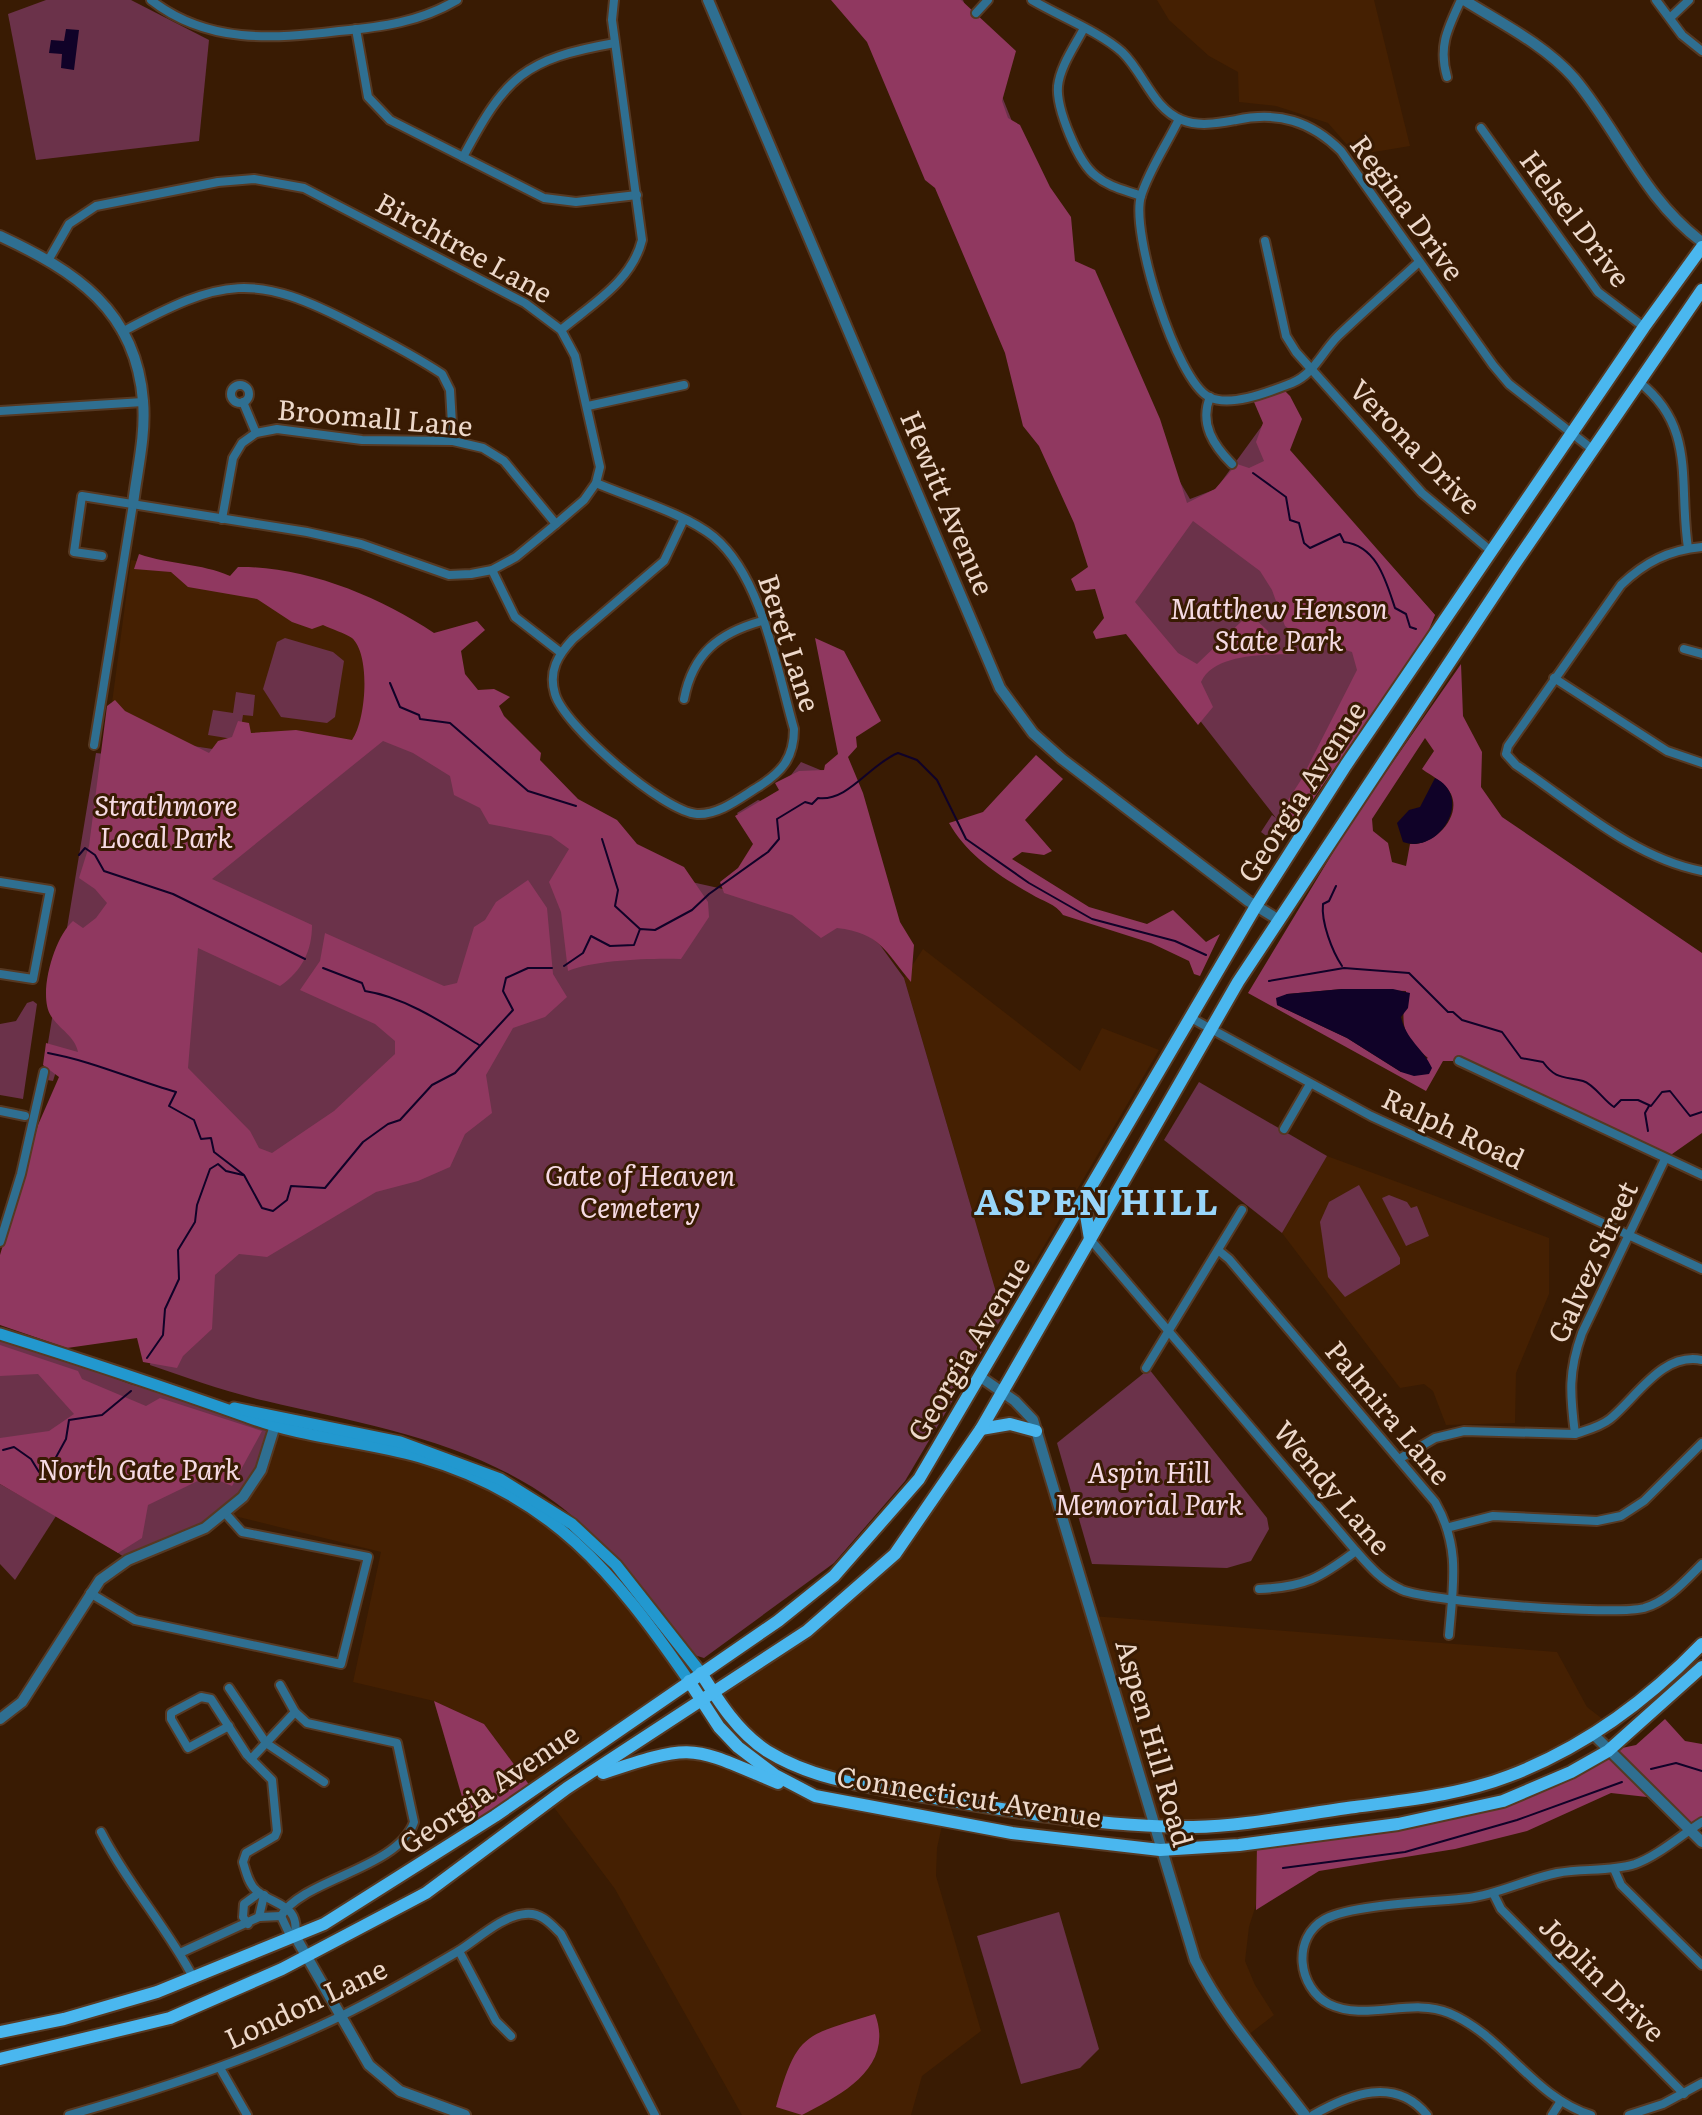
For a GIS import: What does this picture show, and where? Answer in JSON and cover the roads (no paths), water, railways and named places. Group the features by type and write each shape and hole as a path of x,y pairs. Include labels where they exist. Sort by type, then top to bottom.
{"main road":[{"name":"Georgia Avenue","path":"0,2032 64,2019 194,1979 324,1924 403,1877 806,1601 834,1576 919,1479 982,1378 1256,906 1346,765 1702,245"},
{"name":"Georgia Avenue","path":"0,2059 170,2018 307,1957 426,1893 581,1780 807,1631 895,1554 981,1429 1211,1028 1279,920 1592,449 1702,290"},
{"path":"1090,1239 1086,1215 1111,1164 1111,1155"},
{"path":"1061,1290 1061,1281 1080,1243 1074,1221"},
{"name":"Connecticut Avenue","path":"0,1334 229,1408 432,1461 483,1480 529,1507 597,1560 644,1615 702,1703 738,1747 775,1775 815,1796 1012,1833 1160,1850 1268,1842 1444,1816 1533,1789 1608,1751 1702,1667"},
{"name":"Connecticut Avenue","path":"276,1421 421,1448 488,1472 545,1504 616,1565 740,1728 765,1750 816,1774 974,1804 1153,1826 1194,1827 1262,1821 1473,1787 1513,1775 1593,1734 1662,1683 1702,1644"},
{"path":"981,1429 1010,1424 1036,1431"},
{"path":"581,1780 656,1755 696,1751 815,1796"}],"street":[{"path":"151,0 193,25 256,38 409,22 457,0"},
{"path":"561,330 616,284 638,257 642,225 615,43 614,0"},
{"name":"Hewitt Avenue","path":"708,0 1000,688 1033,733 1062,759 1256,906 1279,920"},
{"path":"976,13 988,0"},
{"path":"1032,0 1122,52 1159,103 1179,119 1141,196 1138,221 1142,252 1186,373 1193,384 1210,397 1233,399 1266,391 1295,381 1311,371 1336,338 1419,262"},
{"path":"1447,77 1441,55 1442,42 1462,0 1526,38 1571,75 1660,205 1702,245"},
{"path":"1656,0 1682,35 1702,51"},
{"path":"1670,18 1689,0"},
{"path":"356,29 364,84 375,108 390,120 523,190 552,200 599,201 637,195"},
{"path":"1083,30 1058,84 1060,108 1084,165 1108,185 1141,196"},
{"path":"463,157 497,96 528,68 569,51 615,43"},
{"name":"Regina Drive","path":"1179,119 1218,124 1272,115 1317,129 1341,151 1509,384 1592,449"},
{"name":"Helsel Drive","path":"1481,128 1598,292 1644,327"},
{"name":"Birchtree Lane","path":"49,259 69,224 96,206 218,182 286,182 327,197 525,303 561,330 575,356 599,454 596,483"},
{"path":"0,236 49,259 90,288 110,310 137,365 143,402 133,504 94,745"},
{"name":"Verona Drive","path":"1265,241 1286,336 1311,371 1422,493 1491,551"},
{"path":"122,332 196,295 245,287 289,293 442,374 450,390 453,441"},
{"path":"1639,382 1657,396 1672,415 1679,433 1688,548"},
{"path":"588,406 684,385"},
{"path":"1210,397 1207,415 1211,440 1232,464"},
{"path":"0,411 143,402"},
{"path":"243,402 256,433"},
{"name":"Broomall Lane","path":"222,519 233,458 242,443 256,433 277,429 362,440 453,441 483,448 504,461 556,524"},
{"path":"102,556 74,552 82,496 361,544 449,575 492,570 516,557 556,524 584,500 596,483"},
{"name":"Beret Lane","path":"560,652 552,677 555,694 601,751 683,812 706,814 771,779 785,767 794,746 794,729 762,621 745,573 735,557 713,536 596,483"},
{"path":"492,570 515,617 560,652 664,561 683,521"},
{"path":"1702,547 1665,554 1640,567 1621,585 1554,678 1508,746 1506,754 1516,765 1642,849 1665,860 1702,871"},
{"path":"684,699 688,680 711,646 725,633 762,621"},
{"path":"1684,649 1702,654"},
{"path":"1554,678 1667,751 1702,763"},
{"path":"0,882 50,890 33,979 0,974"},
{"name":"Ralph Road","path":"1191,1018 1384,1123 1702,1269"},
{"path":"1459,1061 1702,1175"},
{"path":"0,1242 21,1174 44,1072"},
{"path":"1284,1129 1310,1084"},
{"path":"0,1111 25,1116"},
{"path":"1384,1123 1389,1113"},
{"name":"Galvez Street","path":"1575,1434 1569,1383 1571,1363 1665,1159"},
{"path":"1146,1368 1242,1210"},
{"name":"Wendy Lane","path":"1090,1239 1356,1551 1377,1574 1402,1590 1452,1600 1589,1609 1644,1608 1675,1591 1702,1564"},
{"name":"Palmira Lane","path":"1218,1250 1229,1259 1435,1502 1450,1527 1454,1568 1449,1635"},
{"path":"1399,1459 1435,1438 1464,1431 1575,1434 1608,1421 1663,1368 1685,1360 1702,1360"},
{"name":"Aspen Hill Road","path":"982,1378 1024,1408 1036,1431 1195,1960 1232,2024 1252,2043 1305,2115"},
{"path":"0,1719 22,1702 33,1687 90,1593 123,1562 197,1532 226,1514 243,1497 261,1470 276,1421"},
{"path":"1450,1527 1493,1516 1597,1521 1621,1516 1644,1501 1702,1443"},
{"path":"90,1593 135,1620 341,1664 368,1557 242,1532 226,1514"},
{"path":"1259,1589 1290,1588 1311,1582 1356,1551"},
{"path":"280,1685 295,1712 307,1723 397,1743 414,1822 410,1832 374,1860 287,1906 281,1916"},
{"path":"229,1688 266,1743 324,1782"},
{"path":"229,1726 188,1748 171,1719 171,1713 194,1700 208,1697 229,1726 251,1759 272,1780 277,1819 275,1836 243,1856 248,1877 261,1894 287,1906 296,1927 295,1936"},
{"path":"251,1759 295,1712"},
{"path":"1593,1734 1702,1842"},
{"path":"1591,2115 1561,2101 1452,2013 1427,2007 1337,2007 1315,1994 1305,1979 1303,1949 1317,1925 1339,1914 1493,1893 1559,1873 1614,1869 1637,1863 1702,1822"},
{"path":"101,1832 129,1884 180,1953 194,1979"},
{"path":"1614,1869 1621,1885 1702,1965"},
{"name":"Joplin Drive","path":"1493,1893 1501,1909 1684,2094"},
{"path":"259,1917 261,1894"},
{"path":"248,1924 243,1917 244,1904 261,1894"},
{"name":"London Lane","path":"69,2115 220,2068 340,2016 459,1951 510,1918 527,1913 549,1922 567,1945 655,2115"},
{"path":"281,1916 369,2065 400,2091 465,2115"},
{"path":"180,1953 259,1917 281,1916"},
{"path":"459,1951 496,2021 511,2036"},
{"path":"220,2068 247,2115"},
{"path":"1629,2115 1684,2094 1702,2083"},
{"path":"1313,2115 1359,2094 1383,2091 1406,2097 1427,2115"},
{"path":"1552,2115 1561,2101"}],"waterway":[{"path":"1253,473 1286,497 1290,520 1299,523 1304,543 1310,548 1340,534 1344,542 1365,550 1378,566 1395,608 1406,614 1410,627 1416,629"},
{"path":"390,683 400,707 419,715 420,719 450,723 528,791 576,806"},
{"path":"564,966 583,953 591,936 610,946 634,945 640,929 655,930 692,910 709,894 768,852 779,839 777,819 805,802 812,804 818,798 839,794 898,753 917,760 937,780 966,839 1029,883 1092,919 1175,941 1206,955"},
{"path":"602,839 618,890 615,906 640,929"},
{"path":"79,855 85,848 95,855 104,871 173,894 305,959"},
{"path":"1336,886 1329,901 1323,904 1323,911 1328,936 1342,966"},
{"path":"323,968 362,983 365,991 395,999 424,1012 479,1045"},
{"path":"48,1053 176,1092 169,1106 194,1120 201,1139 211,1138 214,1152 244,1175 262,1208 273,1211 287,1200 291,1186 325,1188 363,1142 388,1124 400,1120 432,1085 455,1073 513,1010 503,991 506,978 528,968 552,968"},
{"path":"1269,981 1344,968 1409,973 1448,1012 1453,1012 1462,1020 1502,1032 1521,1058 1543,1062 1556,1075 1587,1083 1614,1107 1621,1100 1638,1100 1651,1106 1662,1092 1670,1091 1690,1116 1702,1112"},
{"path":"1648,1131 1645,1113 1649,1106"},
{"path":"147,1358 163,1335 165,1309 179,1279 178,1250 195,1222 197,1205 210,1169 218,1164 226,1171 243,1175"},
{"path":"3,1450 14,1447 31,1459 39,1472 49,1470 66,1439 69,1420 102,1415 131,1391"},
{"path":"1651,1769 1676,1763 1702,1771"},
{"path":"1283,1868 1405,1852 1517,1820 1622,1782"}],"district":[{"name":"ASPEN HILL","path":"1097,1202"}],"park label":[{"name":"Matthew Henson State Park","path":"1279,625"},
{"name":"Strathmore Local Park","path":"166,822"},
{"name":"Gate of Heaven Cemetery","path":"640,1192"},
{"name":"North Gate Park","path":"139,1470"},
{"name":"Aspin Hill Memorial Park","path":"1149,1489"}]}
